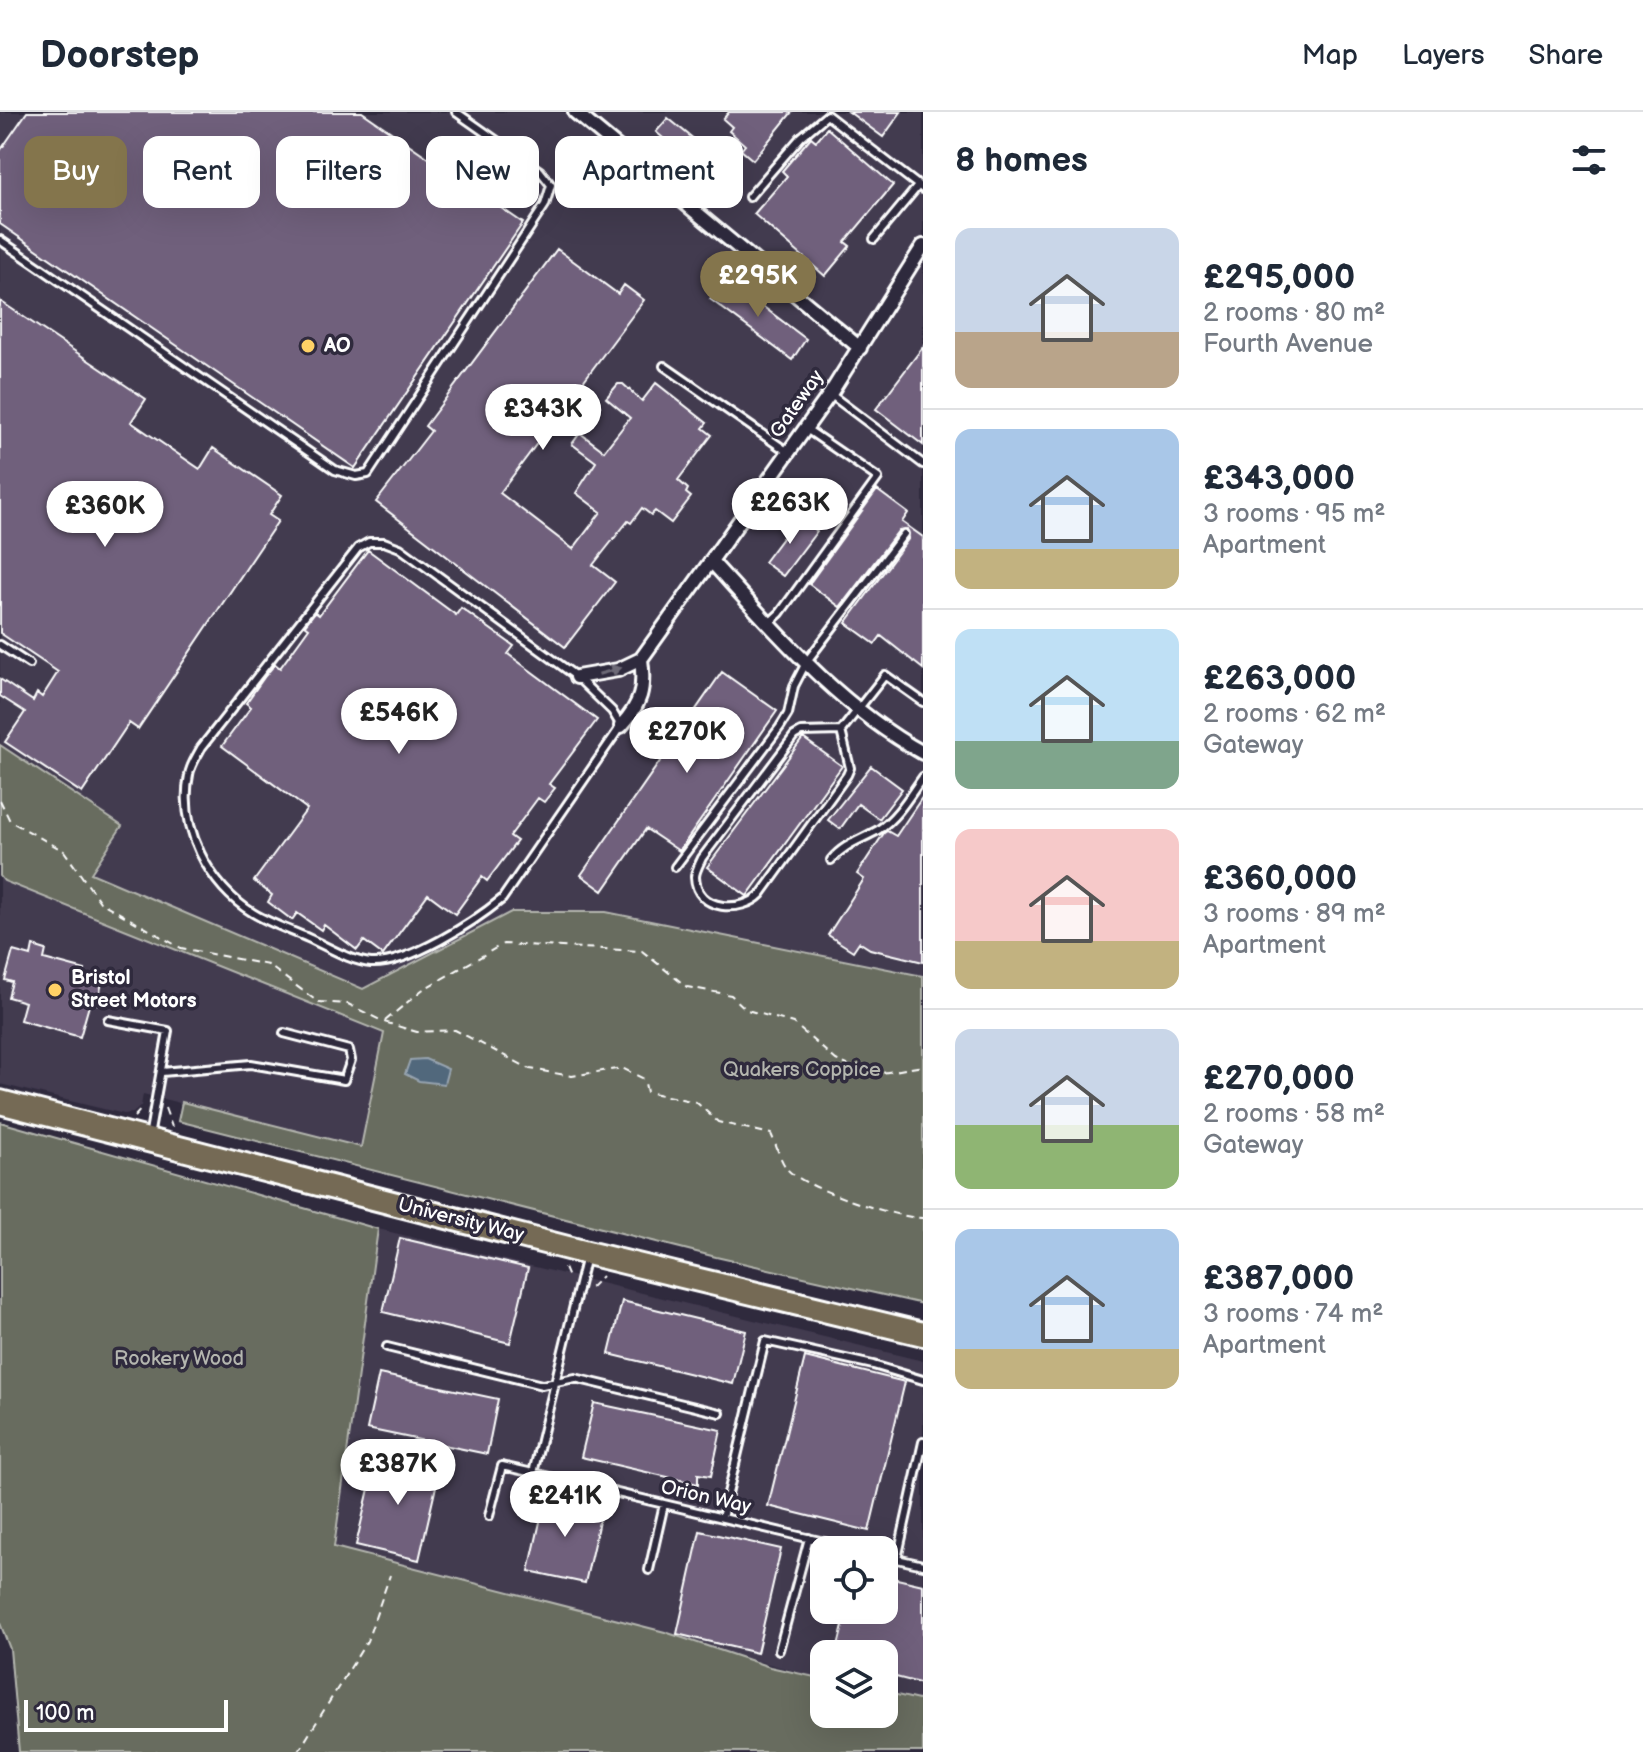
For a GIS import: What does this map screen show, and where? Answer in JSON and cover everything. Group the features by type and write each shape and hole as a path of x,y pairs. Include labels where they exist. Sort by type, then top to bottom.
{"highway":[{"name":"University Way","path":"0,1102 587,1253 923,1334"}],"street":[{"path":"575,112 860,348"},
{"name":"Gateway","path":"641,659 830,394 923,246"},
{"path":"711,561 768,624 858,710 894,737 923,753"},
{"path":"577,677 618,670 641,659 642,693 636,709 621,726"}],"lane":[{"path":"0,240 335,470 356,476 368,474 545,205 551,185 540,171 456,112"},
{"path":"749,197 801,137 827,115 921,188 874,239"},
{"path":"664,366 788,452"},
{"path":"830,394 923,464"},
{"path":"768,624 780,613 878,478 805,428"},
{"path":"675,867 780,727 788,714 794,686 807,661 904,534"},
{"path":"369,542 384,542 400,548 577,677 612,711 621,726 502,899 484,914 401,958 371,963 347,956 251,912 201,857 189,824 189,775 201,748 358,548 369,542"},
{"path":"0,645 29,664"},
{"path":"841,731 850,768 847,775 761,894 744,907 732,908 708,899 699,889 695,876 702,858 794,736 801,732 841,731 885,675 923,702"},
{"path":"831,860 840,848 880,829 894,817 923,777"},
{"path":"108,1020 168,1031 148,1140"},
{"path":"162,1072 251,1064 344,1080 351,1060 349,1050 284,1033"},
{"path":"533,1473 587,1253"},
{"path":"722,1518 765,1341 873,1365 923,1380"},
{"path":"387,1347 542,1385 575,1378 720,1413"},
{"path":"898,1554 923,1442"},
{"name":"Orion Way","path":"489,1516 502,1466 809,1538"},
{"path":"649,1570 664,1504"},
{"path":"779,1650 809,1538"},
{"path":"898,1559 923,1565"}],"path":[{"path":"0,800 10,821 64,851 100,902 181,948 268,965 318,1002 348,1004 384,1022 417,1032 455,1030 530,1069 572,1076 622,1068 644,1079 647,1092 696,1102 718,1122 771,1134 787,1170 811,1185 883,1211 923,1218"},
{"path":"384,1022 422,990 503,944 642,951 687,987 731,995 747,1010 793,1023 836,1060 870,1075 923,1066"},
{"path":"298,1752 367,1641 390,1575"}],"shaded area":[{"path":"0,112 923,112 923,976 606,912 511,912 363,989 90,873 121,826 0,745"},
{"path":"0,876 4,881 384,1033 361,1147 143,1094 141,1106 133,1113 124,1114 0,1084"},
{"path":"378,1229 923,1361 923,1701 898,1695 898,1640 810,1640 810,1675 334,1547"}],"green space":[{"name":"Quakers Coppice","path":"0,745 122,826 91,873 363,989 511,912 606,912 923,976 923,1304 716,1257 178,1121 182,1102 361,1147 384,1033 4,881 0,876"},
{"name":"Rookery Wood","path":"0,1122 378,1229 334,1547 665,1632 770,1667 810,1676 810,1728 898,1728 898,1695 923,1701 923,1752 19,1752 10,1649 0,1623"}],"water":[{"path":"425,1059 448,1069 444,1084 419,1081 405,1074 410,1060"}],"building":[{"name":"AO","path":"27,112 362,112 397,136 276,136 276,208 410,208 410,145 426,156 426,208 501,208 523,223 355,468 0,224 0,151"},
{"path":"729,112 792,112 753,160 743,152 743,136 735,136 729,131 732,127 723,119"},
{"path":"849,112 901,112 883,137"},
{"path":"668,118 690,136 661,136 656,132"},
{"path":"827,128 893,185 845,242 850,246 825,276 754,214 787,176 782,171 811,137 816,141"},
{"path":"557,249 618,294 624,285 644,300 500,493 573,549 601,512 576,493 596,462 572,444 580,433 604,451 630,418 606,398 618,384 623,384 642,401 656,383 707,423 703,428 712,435 678,480 688,489 686,493 691,497 671,523 655,511 651,515 642,508 593,565 615,582 565,647 376,502 431,431 425,426"},
{"path":"725,278 806,339 792,360 710,299"},
{"path":"0,301 146,399 131,422 200,469 213,448 282,495 269,515 278,521 138,729 129,723 82,793 5,742 25,712 0,696 0,679 33,701 37,693 42,697 58,672 0,633"},
{"path":"923,347 923,445 876,409"},
{"path":"877,490 908,513 902,522 923,537 923,669 881,636 875,644 846,623 909,538 907,529 899,530 840,607 809,584"},
{"path":"798,517 817,531 783,576 764,562"},
{"path":"368,550 456,615 461,608 514,646 508,654 597,720 549,784 555,788 544,802 538,798 510,836 517,841 487,881 482,877 455,914 428,894 383,955 364,941 357,950 324,925 321,930 297,913 292,920 268,902 272,895 254,881 307,809 222,746 251,707 246,703 265,676 275,664 280,668 309,628 305,625 315,612 319,615"},
{"path":"722,672 777,711 679,851 646,829 603,891 581,875"},
{"path":"803,738 842,766 747,896 707,867"},
{"path":"871,766 902,789 879,819 858,804 840,829 828,820"},
{"path":"923,796 923,962 870,949 859,942 853,951 828,935 864,879 857,874 884,833 887,831 896,836"},
{"name":"Bristol Street Motors","path":"33,946 46,950 44,959 85,970 83,978 102,983 97,1004 90,1002 80,1037 20,1020 25,1002 8,997 12,982 5,980 13,951 31,956"},
{"path":"400,1238 528,1268 510,1343 383,1312"},
{"path":"622,1301 746,1331 733,1384 609,1354"},
{"path":"805,1357 905,1382 869,1531 768,1506"},
{"path":"379,1374 498,1399 487,1454 367,1429"},
{"path":"594,1403 721,1430 711,1476 698,1474 698,1484 581,1457"},
{"path":"377,1454 440,1469 419,1560 356,1545"},
{"path":"546,1495 602,1508 585,1583 529,1571"},
{"path":"700,1531 781,1549 757,1653 677,1634"},
{"path":"898,1579 923,1585 923,1684 898,1678 898,1640 840,1640 844,1624 898,1624"}],"place":[{"name":"AO","path":"308,346"},
{"name":"Bristol Street Motors","path":"55,990"}]}
